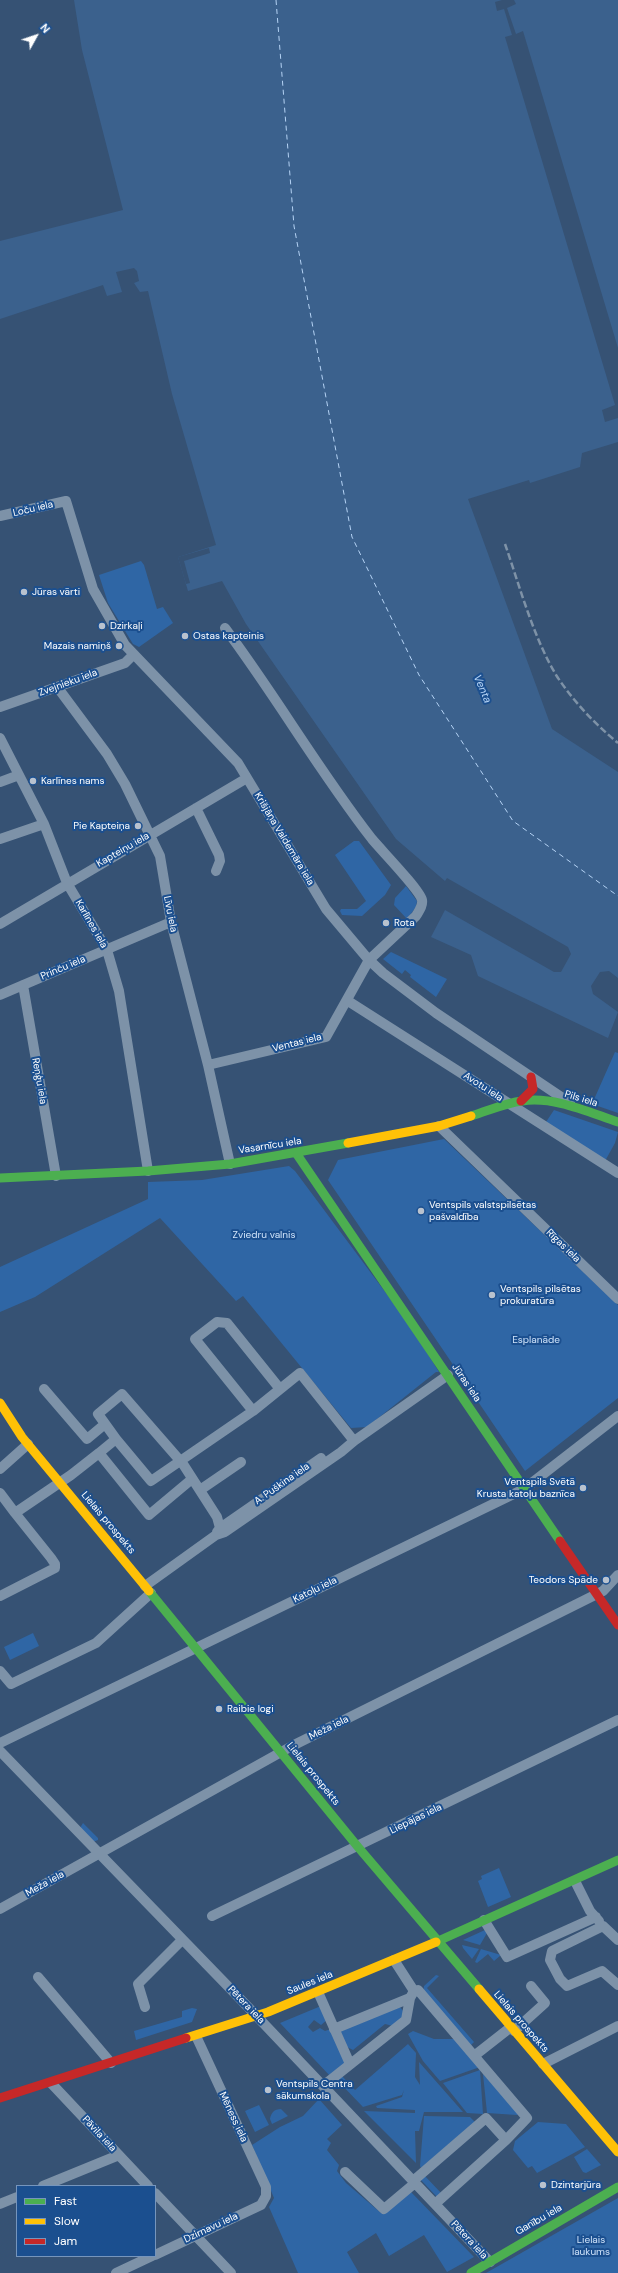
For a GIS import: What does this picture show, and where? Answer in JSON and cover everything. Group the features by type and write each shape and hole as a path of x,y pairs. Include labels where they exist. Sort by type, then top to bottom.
{"street":[{"name":"Loču iela","path":"0,516 66,501"},
{"name":"Krišjāņa Valdemāra iela","path":"66,501 84,564 95,594 133,655 233,757 326,909 369,960 436,1013 581,1110"},
{"name":"Ventas iela","path":"208,1065 326,1036 348,1001 360,974 369,960 416,916 421,908 420,896 361,825 225,628"},
{"name":"Zvejnieku iela","path":"0,707 58,688 125,663 133,655"},
{"name":"Līvu iela","path":"58,688 107,754 151,834 160,856 171,922 208,1065 230,1164"},
{"name":"Karlīnes iela","path":"0,738 44,824 67,883 107,950 119,991 148,1171"},
{"path":"0,782 19,775"},
{"name":"Kapteiņu iela","path":"0,924 67,883 247,778"},
{"path":"196,808 219,855 220,861 216,871"},
{"path":"0,839 44,824"},
{"name":"Prinču iela","path":"0,995 171,922"},
{"name":"Reņģu iela","path":"23,985 56,1176"},
{"name":"Avotu iela","path":"348,1001 618,1173"},
{"path":"521,1101 533,1089 531,1077"},
{"name":"Vasarnīcu iela","path":"0,1178 148,1171 230,1164 439,1126 508,1104 521,1101 538,1100"},
{"name":"Pils iela","path":"538,1100 556,1102 618,1122"},
{"name":"Rīgas iela","path":"439,1126 618,1299"},
{"name":"Jūras iela","path":"296,1153 618,1625"},
{"path":"254,1411 195,1339 218,1322 227,1323 280,1389"},
{"path":"218,1532 217,1517 180,1461 122,1394 98,1414 116,1439 151,1480 180,1461 254,1411 300,1373 354,1441"},
{"name":"A. Puškina iela","path":"0,1671 11,1684 96,1643 148,1590 218,1532 336,1447 354,1441 448,1375"},
{"path":"44,1389 87,1439 105,1424"},
{"name":"Lielais prospekts","path":"0,1403 28,1444 358,1847 618,2152"},
{"name":"Katoļu iela","path":"0,1743 524,1489 618,1416"},
{"path":"15,1513 60,1483 116,1439"},
{"path":"0,1469 28,1444"},
{"path":"99,1453 149,1515 192,1479"},
{"path":"200,1490 241,1462"},
{"path":"0,1493 55,1564 55,1568 0,1596"},
{"name":"Meža iela","path":"0,1909 281,1752 603,1591 618,1575"},
{"name":"Liepājas iela","path":"212,1916 358,1847 618,1720"},
{"name":"Pētera iela","path":"0,1751 257,2016 490,2262"},
{"name":"Saules iela","path":"0,2098 51,2083 257,2016 438,1941 618,1860"},
{"path":"575,1880 590,1911 618,1940"},
{"path":"484,1920 507,1956 596,1917"},
{"path":"603,1926 552,1951 550,1960 560,1979 567,1986 602,1971 618,1985"},
{"path":"145,2007 138,1984 182,1940"},
{"path":"323,2086 406,2020 412,1995 394,1960"},
{"path":"38,1977 111,2063"},
{"path":"474,2056 545,2003 531,1986"},
{"path":"334,2029 412,1995 418,1990 526,2118 506,2140 435,2204"},
{"path":"318,1992 350,2064"},
{"path":"543,2064 618,2026"},
{"name":"Mēness iela","path":"196,2036 266,2187 265,2199"},
{"name":"Pāvila iela","path":"51,2083 147,2185"},
{"path":"345,2172 384,2209 486,2118 506,2140"},
{"path":"45,2185 119,2155"},
{"name":"Ganību iela","path":"471,2273 618,2187"},
{"path":"156,2194 231,2273"},
{"path":"0,2204 16,2197"},
{"name":"Dzirnavu iela","path":"156,2254 261,2205 265,2199"},
{"name":"Dzirnavu iela","path":"116,2273 130,2270 151,2257"}],"green space":[{"path":"141,561 144,565 157,609 163,607 173,623 139,647 133,644 108,603 99,575"},
{"path":"354,841 359,841 391,885 385,895 362,916 342,915 340,911 341,909 357,909 366,901 335,855"},
{"path":"406,886 417,901 416,907 407,919 394,905 395,898"},
{"path":"391,952 447,979 436,997 410,977 411,975 405,970 402,974 383,959"},
{"path":"615,1052 618,1053 618,1113 592,1104"},
{"path":"554,1110 618,1132 615,1143 605,1161 544,1125"},
{"name":"Esplanāde","path":"444,1139 618,1305 618,1398 525,1471 328,1180 338,1160"},
{"name":"Zviedru valnis","path":"289,1166 295,1171 409,1324 439,1372 436,1372 367,1427 351,1428 243,1296 236,1301 160,1218 35,1297 0,1312 0,1267 148,1199 148,1182 202,1180"},
{"path":"33,1633 39,1646 10,1660 4,1647"},
{"path":"83,1823 98,1838 98,1840 93,1842 80,1828"},
{"path":"499,1868 511,1897 488,1907 478,1881 482,1879 481,1876"},
{"path":"485,1930 487,1933 480,1945 463,1940"},
{"path":"462,1945 479,1949 472,1959"},
{"path":"481,1949 501,1955 494,1961 488,1954 477,1963 475,1962"},
{"path":"436,1975 439,1976 427,1988 474,2042 470,2046 423,1994 424,1986"},
{"path":"321,2006 327,2020 321,2025 314,2020 308,2027 313,2032 320,2028 325,2031 331,2029 347,2064 331,2077 280,2023"},
{"path":"400,2007 404,2012 403,2017 393,2026 385,2024 353,2050 345,2046 339,2031"},
{"path":"192,2008 197,2009 192,2022 136,2040 134,2031 182,2017 182,2011"},
{"path":"413,2031 434,2039 457,2039 480,2067 440,2081 423,2061 408,2034"},
{"path":"408,2044 416,2053 415,2077 420,2085 419,2062 463,2112 424,2112 419,2131 415,2131 416,2163 364,2111 415,2113 415,2110 377,2108 376,2106 402,2097 404,2090 402,2095 363,2107 337,2080 342,2076 355,2090"},
{"path":"480,2070 483,2114 467,2113 443,2083"},
{"path":"483,2074 519,2113 517,2115 487,2113"},
{"path":"319,2099 342,2125 327,2139 331,2143 327,2150 339,2165 337,2171 346,2183 381,2213 410,2191 474,2257 447,2272 424,2235 389,2256 376,2233 347,2252 359,2273 298,2273 269,2207 274,2198 252,2145 280,2127 303,2116"},
{"path":"259,2105 269,2125 255,2132 245,2111"},
{"path":"281,2109 288,2116 272,2124 270,2119 272,2113"},
{"path":"424,2116 470,2117 475,2122 421,2168 420,2166"},
{"path":"538,2122 566,2124 585,2147 537,2173 532,2166 528,2168 513,2150 515,2141"},
{"path":"587,2149 601,2165 586,2173 583,2172 574,2157"},
{"path":"424,2175 442,2194 437,2197 420,2179"},
{"name":"Lielais laukums","path":"618,2198 618,2273 486,2273"}],"water":[{"name":"Venta","path":"74,0 618,0 618,442 582,453 580,467 530,483 529,480 468,499 552,729 618,772 618,978 609,971 600,972 591,986 593,994 618,1012 608,1038 478,976 471,955 431,937 445,910 554,972 561,972 571,954 568,947 447,878 445,881 396,839 246,624 222,581 188,591 178,557 216,545 172,394 148,291 140,292 134,283 139,281 137,271 134,268 116,272 122,292 107,296 103,285 0,319 0,241 123,210 82,50"}],"pier":[{"path":"502,0 514,0 516,4 507,8 516,34 523,31 618,348 618,418 605,422 602,410 615,405 505,37 512,35 504,9 497,11 495,2"},
{"path":"209,548 210,553 184,561 190,583 186,584 178,557"}],"ferry route":[{"path":"276,0 294,226 352,537 419,675 513,821 618,896"}],"railway":[{"path":"505,544 528,613 549,663 578,705 593,721 618,743"}],"traffic: fast":[{"path":"471,1116 509,1103 534,1100 571,1106 618,1122"},
{"path":"0,1178 148,1171 230,1164 348,1143"},
{"path":"296,1153 560,1541"},
{"path":"149,1591 358,1847 479,1989"},
{"path":"436,1942 618,1860"},
{"path":"471,2273 618,2187"}],"traffic: slow":[{"path":"348,1143 439,1126 471,1116"},
{"path":"0,1403 22,1437 149,1591"},
{"path":"186,2038 268,2012 436,1942"},
{"path":"479,1989 618,2152"}],"traffic: jam":[{"path":"521,1101 533,1089 531,1077"},
{"path":"560,1541 618,1625"},
{"path":"0,2098 186,2038"}],"place":[{"name":"Jūras vārti","path":"24,592"},
{"name":"Dzirkaļi","path":"102,626"},
{"name":"Ostas kapteinis","path":"185,636"},
{"name":"Mazais namiņš","path":"119,646"},
{"name":"Karlīnes nams","path":"33,781"},
{"name":"Pie Kapteiņa","path":"138,826"},
{"name":"Rota","path":"386,923"},
{"name":"Ventspils valstspilsētas pašvaldība","path":"421,1211"},
{"name":"Ventspils pilsētas prokuratūra","path":"492,1295"},
{"name":"Ventspils Svētā Krusta katoļu baznīca","path":"583,1488"},
{"name":"Teodors Spāde","path":"606,1580"},
{"name":"Raibie logi","path":"219,1709"},
{"name":"Ventspils Centra sākumskola","path":"268,2090"},
{"name":"Dzintarjūra","path":"543,2185"}]}
